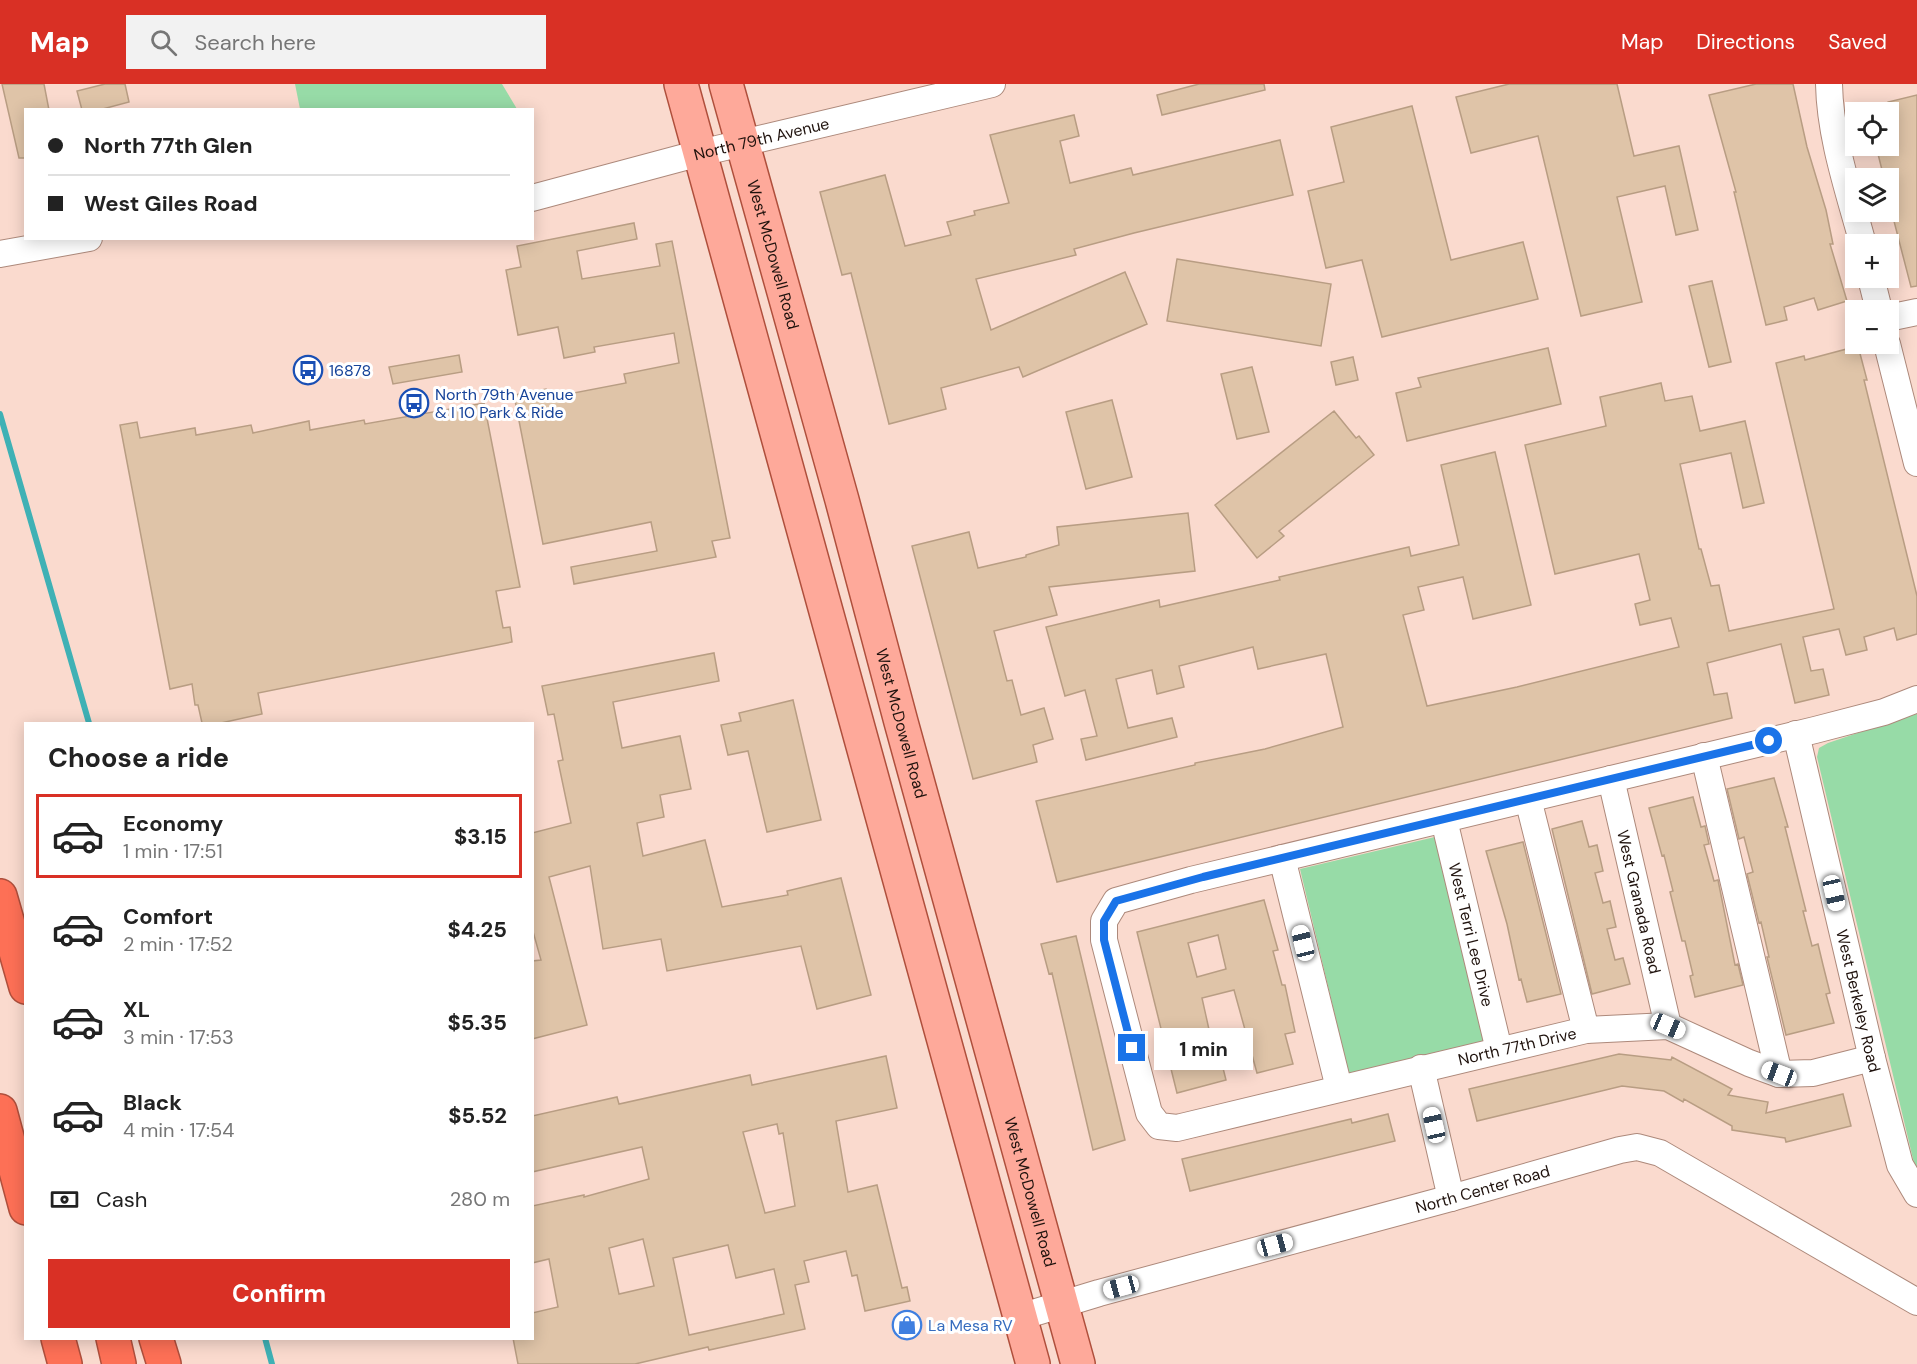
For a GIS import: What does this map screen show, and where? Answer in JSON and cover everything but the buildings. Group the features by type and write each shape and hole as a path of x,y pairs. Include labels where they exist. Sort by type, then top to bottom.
{"highway":[{"path":"0,896 24,980"},
{"path":"0,1111 24,1201"},
{"path":"59,1340 65,1364"},
{"path":"113,1340 119,1364"},
{"path":"157,1340 164,1364"}],"main road":[{"path":"681,84 1033,1364"},
{"name":"West McDowell Road","path":"726,84 1078,1364"},
{"path":"809,555 831,571 842,595 869,683 901,722"},
{"path":"888,841 931,830"}],"street":[{"name":"North 79th Avenue","path":"534,197 700,153 992,84"},
{"path":"1828,84 1829,104 1837,143 1860,234"},
{"path":"5,253 78,240"},
{"path":"1899,316 1917,312"},
{"path":"1890,354 1917,463"},
{"path":"1339,1088 1282,858 1884,712 1917,699"},
{"name":"West Berkeley Road","path":"1796,734 1872,1058 1900,1165 1917,1194"},
{"path":"1704,756 1779,1074"},
{"name":"West Granada Road","path":"1611,779 1668,1026"},
{"path":"1528,799 1586,1030"},
{"name":"West Terri Lee Drive","path":"1444,820 1499,1050"},
{"name":"North 77th Drive","path":"1282,858 1197,878 1116,901 1104,921 1104,940 1149,1113 1159,1126 1177,1128 1586,1030 1625,1026 1668,1026 1749,1063 1779,1074 1813,1073 1872,1058"},
{"path":"1421,1068 1451,1198"},
{"name":"North Center Road","path":"1020,1317 1061,1303 1637,1147 1660,1154 1917,1302"}],"green space":[{"path":"295,84 502,84 516,108 300,108"},
{"path":"1917,713 1917,1167 1914,1163 1817,757 1819,748 1828,743"},
{"path":"1439,836 1488,1040 1349,1074 1300,869"}],"waterway":[{"path":"0,414 89,722"},
{"path":"266,1340 272,1364"}],"place":[{"name":"16878","path":"308,370"},
{"name":"North 79th Avenue & I 10 Park & Ride","path":"414,403"},
{"name":"La Mesa RV","path":"907,1325"}],"route":[{"path":"1132,1048 1104,940 1104,921 1116,901 1203,877 1769,741"}]}
